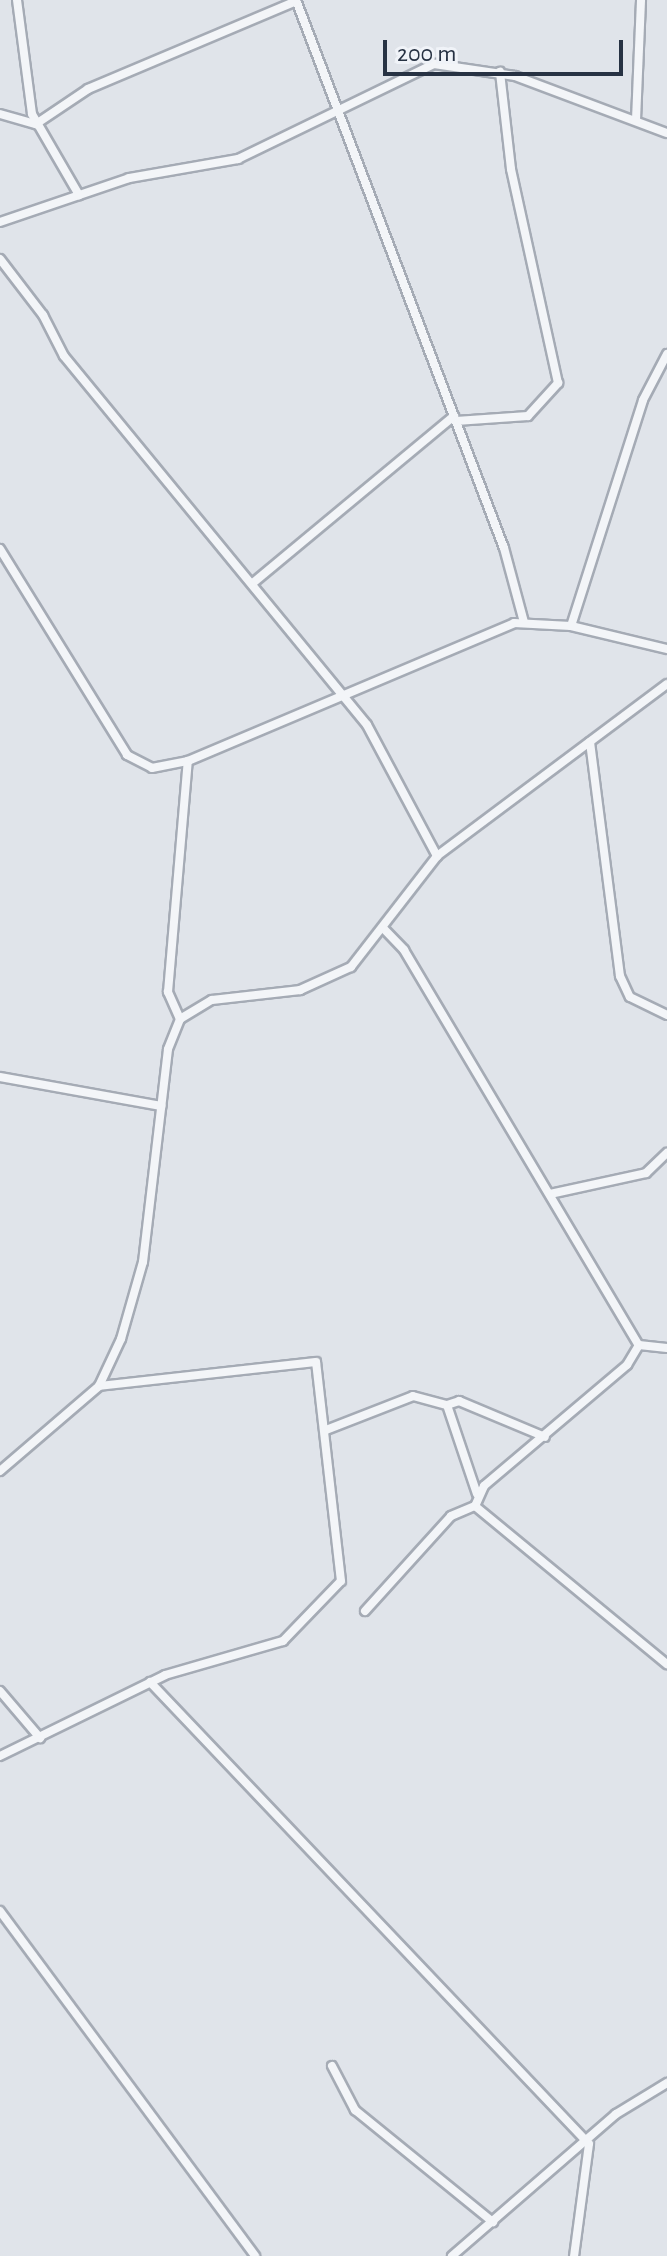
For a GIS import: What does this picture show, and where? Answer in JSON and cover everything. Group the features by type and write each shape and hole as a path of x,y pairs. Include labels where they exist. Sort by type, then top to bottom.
{"street":[{"path":"17,0 36,124 79,195"},
{"path":"0,114 36,124 88,89 296,0 455,419 524,622"},
{"path":"636,120 641,0"},
{"path":"0,222 79,195 238,159 341,112 425,65 500,72 667,133"},
{"path":"254,582 455,419 528,416 558,383 511,169 500,72"},
{"path":"0,259 43,315 64,356 254,582 342,694 380,746 437,856"},
{"path":"571,626 643,400 667,354"},
{"path":"0,549 131,760 152,768 188,761 342,694 524,622 571,626 667,649"},
{"path":"180,1019 212,1000 327,980 351,967 384,929 437,856 667,684"},
{"path":"590,742 620,976 630,997 667,1015"},
{"path":"0,1471 99,1386 138,1283 161,1106 180,1019 168,992 188,761"},
{"path":"384,929 404,950 639,1345"},
{"path":"0,1077 161,1106"},
{"path":"550,1194 646,1173 667,1153"},
{"path":"639,1345 667,1348"},
{"path":"477,1494 627,1365 639,1345"},
{"path":"0,1756 150,1682 283,1641 340,1584 326,1430 316,1362 99,1386"},
{"path":"326,1430 413,1396 447,1405 459,1401 545,1437"},
{"path":"447,1405 477,1494 475,1506"},
{"path":"365,1611 451,1516 475,1506"},
{"path":"475,1506 667,1664"},
{"path":"150,1682 589,2144"},
{"path":"0,1691 40,1738"},
{"path":"0,1911 255,2256"},
{"path":"332,2066 355,2110 493,2222"},
{"path":"452,2256 589,2144 616,2114 667,2083"},
{"path":"574,2256 589,2144"}]}
